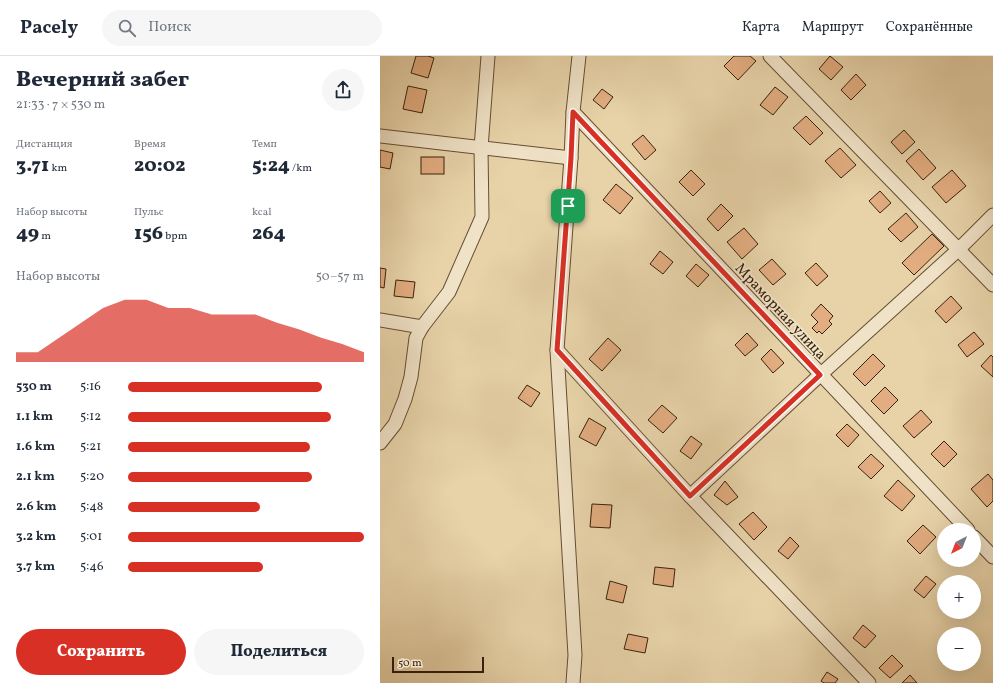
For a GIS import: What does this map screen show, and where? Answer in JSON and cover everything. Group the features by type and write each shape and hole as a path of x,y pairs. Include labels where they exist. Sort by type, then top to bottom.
{"street":[{"path":"380,443 396,424 405,399 411,377 416,338 422,327 449,292 482,217 481,148 488,56"},
{"path":"573,683 575,655 557,350 573,112 579,56"},
{"path":"770,56 993,285"},
{"name":"Мраморная улица","path":"573,112 961,523"},
{"path":"380,136 571,158"},
{"path":"690,496 820,375 958,250 993,215"},
{"path":"380,320 422,327"},
{"path":"557,350 690,496 869,683"},
{"path":"981,544 993,557"}],"building":[{"path":"416,56 428,56 434,58 428,78 411,73"},
{"path":"734,56 750,56 756,61 738,80 724,66"},
{"path":"830,56 843,67 831,80 819,69"},
{"path":"856,74 866,85 851,100 841,90"},
{"path":"408,86 427,90 422,113 403,109"},
{"path":"775,87 788,97 773,115 760,105"},
{"path":"602,89 613,97 604,109 593,100"},
{"path":"806,116 823,133 810,145 793,128"},
{"path":"904,130 915,142 902,154 891,142"},
{"path":"643,135 656,150 645,160 632,144"},
{"path":"840,148 856,165 841,178 825,161"},
{"path":"919,149 936,168 923,180 906,161"},
{"path":"380,150 393,153 390,169 380,167"},
{"path":"421,157 444,157 444,174 421,174"},
{"path":"691,170 705,184 693,196 679,182"},
{"path":"952,170 966,186 946,203 932,187"},
{"path":"616,184 633,198 620,214 603,200"},
{"path":"880,191 891,203 880,213 869,201"},
{"path":"721,204 733,216 718,231 707,219"},
{"path":"906,213 918,227 901,242 888,229"},
{"path":"744,228 758,244 742,259 727,242"},
{"path":"932,234 944,246 914,275 902,263"},
{"path":"660,251 673,262 663,274 650,264"},
{"path":"772,259 786,274 773,285 759,270"},
{"path":"816,263 828,276 817,286 805,273"},
{"path":"696,264 709,275 698,287 686,276"},
{"path":"380,268 386,269 384,288 380,287"},
{"path":"396,280 415,282 413,298 394,296"},
{"path":"951,296 962,308 946,323 935,311"},
{"path":"821,304 833,316 829,321 832,324 822,334 819,331 817,333 812,328 818,322 811,315"},
{"path":"974,332 984,344 967,357 958,345"},
{"path":"747,333 758,345 745,356 735,345"},
{"path":"608,338 621,350 602,371 589,359"},
{"path":"771,349 784,363 773,373 761,359"},
{"path":"873,354 885,366 865,386 853,374"},
{"path":"991,355 993,357 993,377 981,366"},
{"path":"527,385 540,393 531,407 518,398"},
{"path":"885,387 898,400 884,414 871,401"},
{"path":"662,405 677,418 663,433 648,420"},
{"path":"921,410 932,422 914,438 903,426"},
{"path":"589,418 606,428 596,446 579,437"},
{"path":"847,424 859,435 848,447 836,435"},
{"path":"691,436 702,444 691,459 680,451"},
{"path":"944,441 957,454 944,467 931,454"},
{"path":"871,454 884,466 871,479 858,467"},
{"path":"988,474 993,480 993,501 987,507 971,489"},
{"path":"898,480 915,496 902,511 884,496"},
{"path":"725,481 738,497 727,505 714,495"},
{"path":"592,504 612,505 610,528 590,527"},
{"path":"753,512 767,527 754,540 739,524"},
{"path":"923,525 936,537 920,554 907,541"},
{"path":"790,537 799,546 788,559 778,551"},
{"path":"655,567 675,569 673,587 653,584"},
{"path":"926,576 936,584 924,598 914,590"},
{"path":"610,581 627,586 623,603 606,599"},
{"path":"863,625 876,636 865,648 853,638"},
{"path":"628,634 648,638 645,653 624,649"},
{"path":"892,655 903,666 890,678 879,668"},
{"path":"827,672 838,679 835,683 824,683 821,681"},
{"path":"910,675 917,683 902,683"}],"route":[{"path":"573,112 820,375 690,496 557,350 568,206 573,112"}]}
